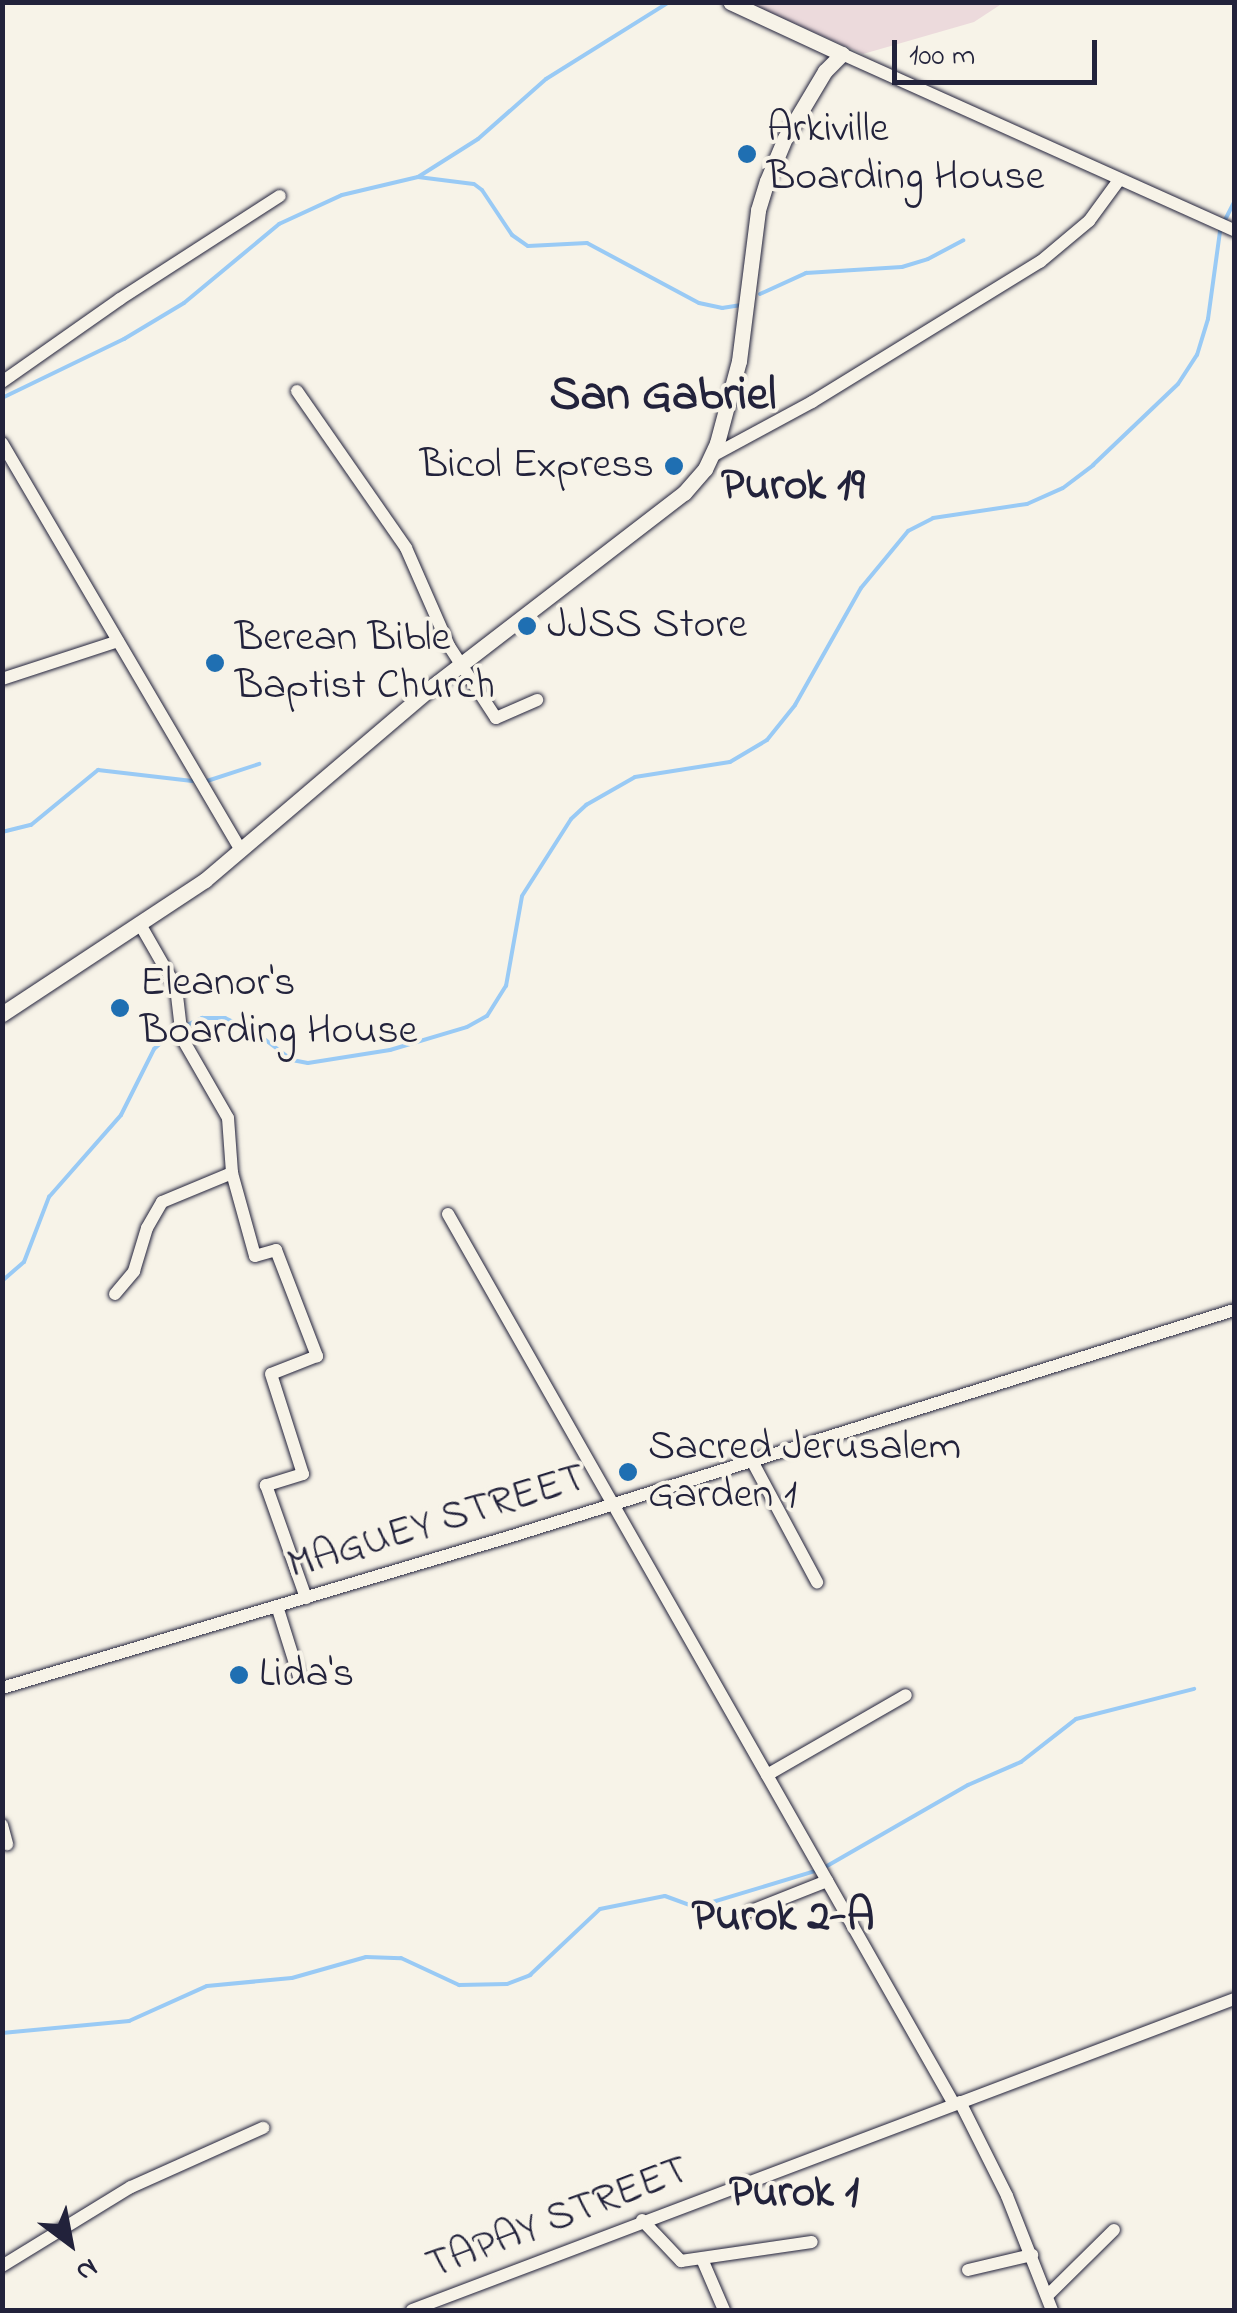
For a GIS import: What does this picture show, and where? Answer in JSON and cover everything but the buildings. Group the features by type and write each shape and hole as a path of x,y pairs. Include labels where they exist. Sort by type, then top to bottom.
{"street":[{"path":"730,2 1234,230"},
{"path":"2,1014 141,926 241,851 460,664 684,494 712,456 743,343 758,210 766,181 785,138 836,51"},
{"path":"712,456 812,402 1040,262 1089,220 1119,180"},
{"path":"2,382 136,288 280,196"},
{"path":"296,390 406,548 460,664 496,718 537,700"},
{"path":"2,443 241,851"},
{"path":"2,679 118,641"},
{"path":"141,926 176,986 182,1038 228,1118 232,1173 255,1256 276,1250 317,1356 272,1374 303,1474 266,1485 306,1598"},
{"path":"116,1294 134,1271 147,1228 162,1202 232,1173"},
{"path":"448,1214 957,2103 1032,2256 1052,2310"},
{"name":"MAGUEY STREET","path":"2,1688 306,1598 1234,1310"},
{"path":"751,1458 818,1582"},
{"path":"277,1606 299,1676"},
{"path":"767,1775 906,1695"},
{"path":"2,1824 7,1844"},
{"path":"752,1911 827,1881"},
{"name":"TAPAY STREET","path":"412,2310 1234,1999"},
{"path":"2,2266 131,2187 263,2128"},
{"path":"642,2220 675,2259 702,2259 812,2242"},
{"path":"1047,2296 1114,2230"},
{"path":"968,2270 1032,2256"},
{"path":"702,2259 724,2310"}],"shaded area":[{"path":"749,3 1003,3 974,22 863,54"}],"waterway":[{"path":"2,398 124,339 184,303 279,224 342,195 418,177 478,139 546,79 669,2"},
{"path":"418,177 474,184 512,235 528,246 587,243 699,303 722,308 740,305"},
{"path":"1225,220 1234,202"},
{"path":"187,1025 202,1018 225,1018 255,1032 292,1060 308,1063 390,1050 467,1027 487,1016 506,986 522,896 571,819 586,805 635,777 730,762 767,740 795,705 861,588 908,531 933,518 1027,504 1063,488 1093,465 1178,384 1197,355 1208,319 1220,231"},
{"path":"760,294 806,273 902,267 928,259 963,240"},
{"path":"207,781 259,764"},
{"path":"2,832 31,825 98,770 192,781"},
{"path":"2,1281 24,1262 49,1197 121,1115 154,1049 172,1033"},
{"path":"827,1866 968,1785 1021,1762 1076,1719 1194,1689"},
{"path":"2,2033 129,2021 207,1986 292,1978 366,1957 401,1958 459,1985 507,1984 530,1975 600,1909 665,1896 696,1907 815,1871"}],"place":[{"name":"Arkiville Boarding House","path":"747,154"},
{"name":"Bicol Express","path":"674,466"},
{"name":"JJSS Store","path":"527,626"},
{"name":"Berean Bible Baptist Church","path":"215,663"},
{"name":"Eleanor's Boarding House","path":"120,1008"},
{"name":"Sacred Jerusalem Garden 1","path":"628,1472"},
{"name":"Lida's","path":"239,1675"}],"district":[{"name":"San Gabriel","path":"663,397"},
{"name":"Purok 19","path":"793,488"},
{"name":"Purok 2-A","path":"783,1919"},
{"name":"Purok 1","path":"794,2195"}]}
